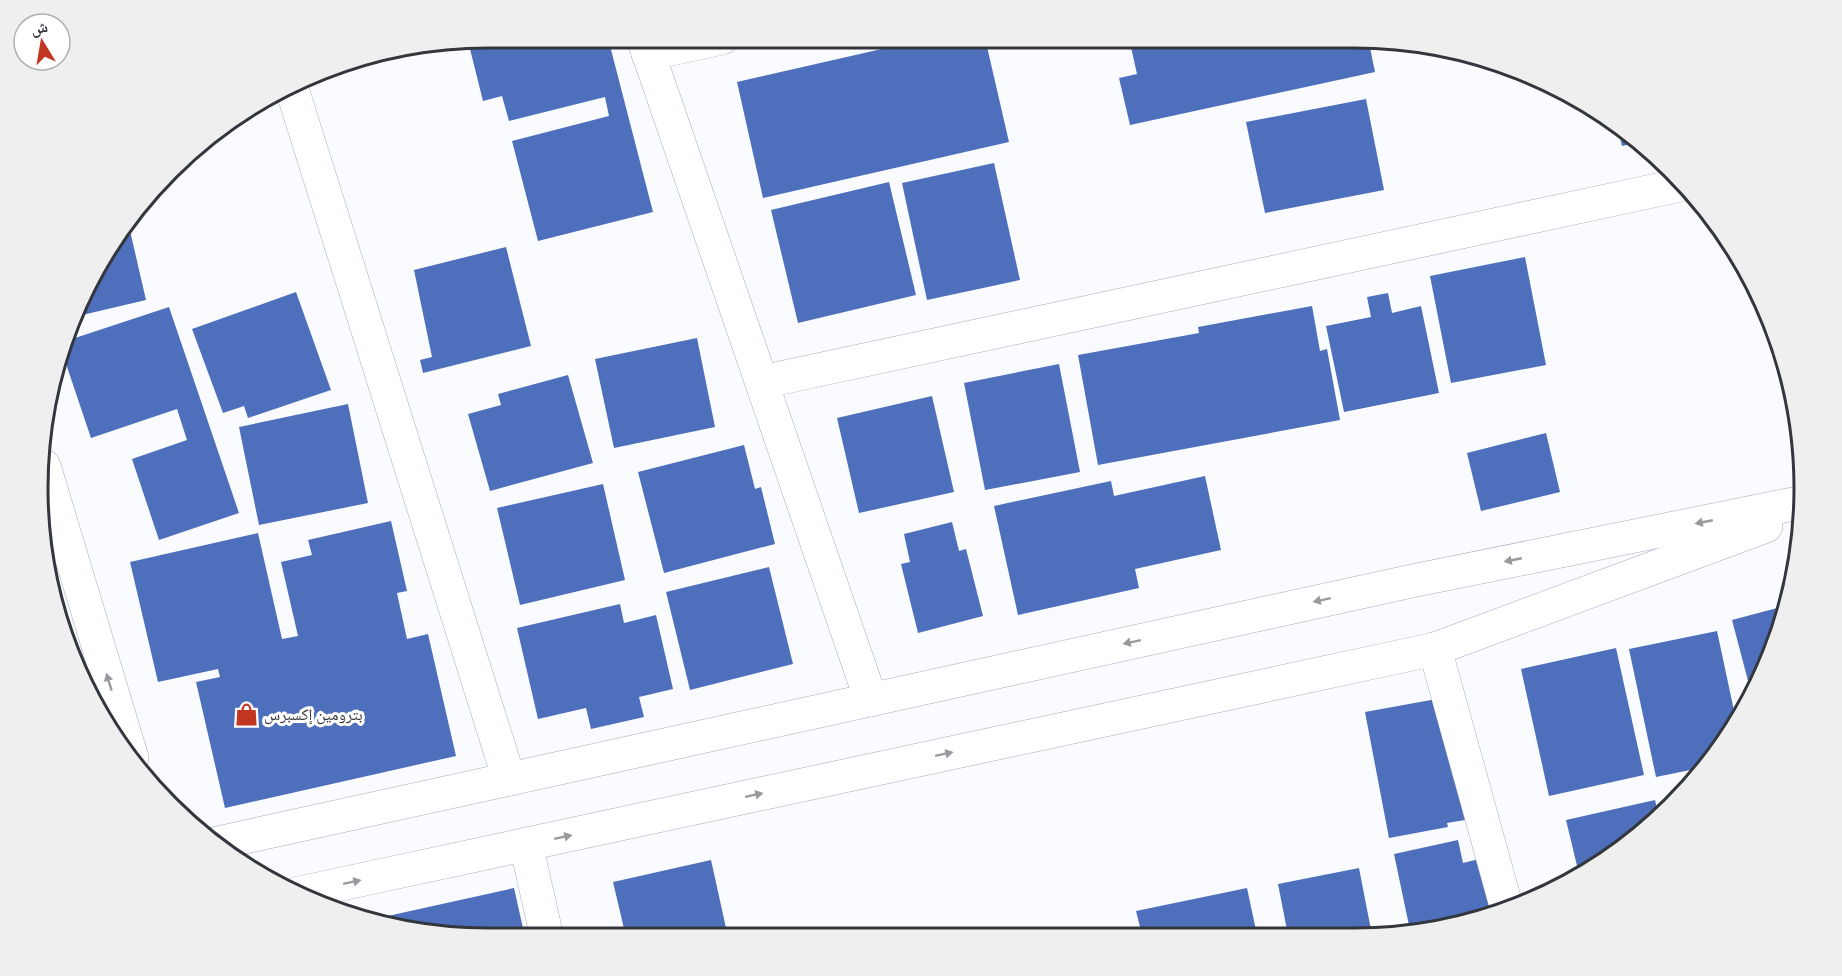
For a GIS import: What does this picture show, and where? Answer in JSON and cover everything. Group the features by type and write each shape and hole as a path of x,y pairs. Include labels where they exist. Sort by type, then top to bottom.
{"street":[{"path":"646,48 871,700"},
{"path":"293,93 509,779"},
{"path":"762,382 1674,186"},
{"path":"48,480 126,737"},
{"path":"226,841 1412,581 1793,504"},
{"path":"310,891 1435,649 1793,516"},
{"path":"1435,649 1505,901"},
{"path":"526,845 545,928"}],"building":[{"path":"611,48 653,212 538,241 512,141 609,116 605,97 509,121 502,96 483,101 470,49"},
{"path":"886,48 987,48 1009,142 763,198 737,82"},
{"path":"1131,48 1370,49 1375,72 1130,125 1119,78 1137,74"},
{"path":"1366,99 1384,190 1265,213 1246,122"},
{"path":"1620,138 1629,145 1622,146"},
{"path":"994,163 1020,280 927,300 902,183"},
{"path":"889,182 916,295 798,323 771,210"},
{"path":"130,232 146,300 83,315 107,268"},
{"path":"506,247 531,346 423,373 420,360 432,357 414,270"},
{"path":"1525,257 1546,365 1451,383 1430,276"},
{"path":"296,292 331,390 248,418 244,406 223,413 192,329"},
{"path":"1388,293 1392,313 1421,306 1439,393 1344,412 1326,326 1371,317 1367,297"},
{"path":"1312,306 1320,351 1327,349 1340,420 1098,465 1078,355 1199,333 1198,327"},
{"path":"169,307 239,513 159,540 132,459 187,440 177,409 91,438 66,364 74,338"},
{"path":"697,338 715,427 614,448 595,359"},
{"path":"1059,364 1080,472 985,490 964,383"},
{"path":"568,375 593,463 490,491 468,414 501,405 498,394"},
{"path":"932,396 954,492 859,513 837,418"},
{"path":"348,404 368,503 259,525 239,427"},
{"path":"1546,433 1560,492 1481,511 1467,453"},
{"path":"744,445 755,489 761,487 775,544 664,573 638,472"},
{"path":"1205,476 1221,550 1135,569 1139,588 1018,615 994,506 1111,481 1114,496"},
{"path":"603,484 625,580 520,605 497,508"},
{"path":"391,521 407,591 397,593 407,639 428,634 456,756 225,808 196,682 220,677 218,669 158,682 130,562 258,533 282,639 298,636 281,562 312,555 308,540"},
{"path":"952,522 959,551 966,549 983,616 918,633 901,564 910,562 904,534"},
{"path":"769,567 793,664 690,690 666,592"},
{"path":"620,604 624,623 656,615 673,689 639,697 644,717 591,729 586,708 538,719 517,628"},
{"path":"1777,608 1749,684 1732,620"},
{"path":"1717,631 1734,710 1692,770 1656,777 1629,649"},
{"path":"1616,648 1644,775 1549,796 1521,669"},
{"path":"1442,698 1477,818 1447,823 1448,827 1389,838 1365,712"},
{"path":"1655,800 1657,807 1622,837 1577,867 1566,820"},
{"path":"1458,840 1463,863 1483,858 1493,905 1440,920 1409,924 1394,854"},
{"path":"711,860 726,928 624,928 613,882"},
{"path":"1359,868 1371,927 1287,928 1278,884"},
{"path":"514,888 523,928 459,927 387,916"},
{"path":"1247,888 1256,928 1140,928 1136,911"}],"place":[{"name":"بترومين إكسبرس","path":"246,714"}]}
